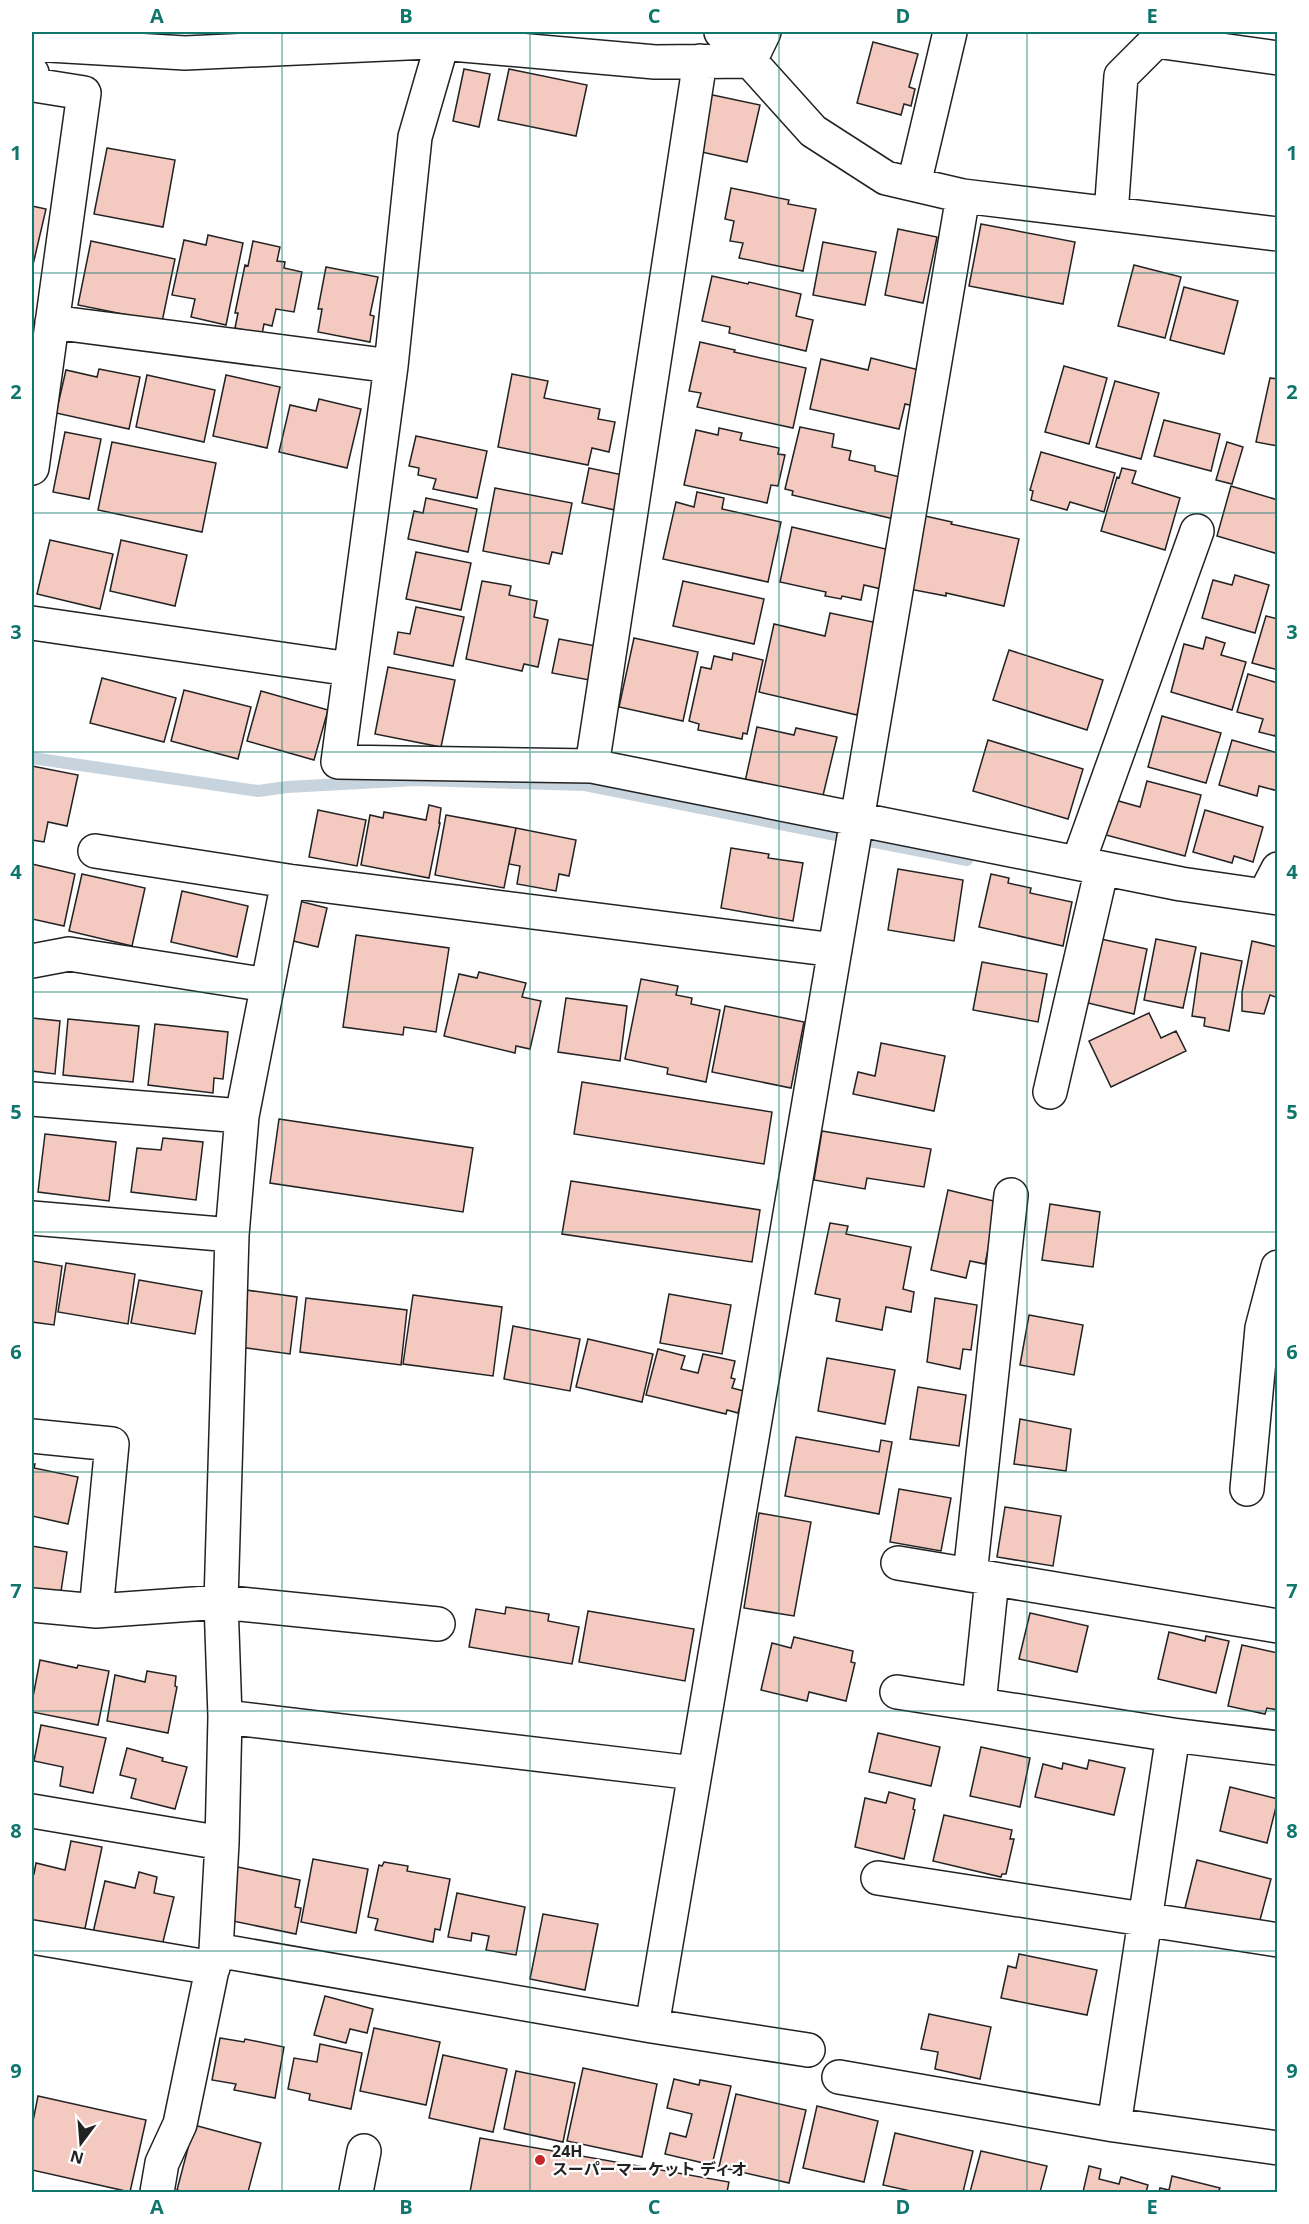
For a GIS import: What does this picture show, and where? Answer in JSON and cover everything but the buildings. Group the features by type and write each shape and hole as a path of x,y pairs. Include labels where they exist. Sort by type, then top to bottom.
{"street":[{"path":"721,32 813,131 886,178 963,196 1278,234"},
{"path":"750,61 764,32"},
{"path":"914,184 950,32"},
{"path":"1111,214 1121,76 1156,41 1278,58"},
{"path":"32,44 185,53 429,42 656,62 750,61"},
{"path":"442,44 415,137 391,366 338,762 592,766 1182,884 1273,888"},
{"path":"592,766 700,61"},
{"path":"32,73 34,85 84,93 44,340 32,468"},
{"path":"652,2026 963,196"},
{"path":"44,340 391,366"},
{"path":"1050,1092 1090,865 1197,531"},
{"path":"32,623 350,669"},
{"path":"95,851 288,881 835,950"},
{"path":"157,2193 162,2163 180,2124 214,1959 222,1843 225,1717 221,1602 232,1235 242,1116 288,881"},
{"path":"32,961 69,954 267,985"},
{"path":"32,1099 242,1116"},
{"path":"979,1704 981,1577 1011,1195"},
{"path":"32,1218 232,1235"},
{"path":"1247,1489 1262,1328 1278,1267"},
{"path":"32,1436 112,1444 96,1611"},
{"path":"898,1563 1278,1626"},
{"path":"32,1605 96,1611 221,1602 438,1624"},
{"path":"897,1692 1173,1735 1278,1748"},
{"path":"225,1717 694,1773"},
{"path":"1114,2125 1173,1735"},
{"path":"32,1811 222,1843"},
{"path":"878,1878 1278,1940"},
{"path":"32,1937 214,1959 808,2050"},
{"path":"839,2077 1114,2125 1278,2148"},
{"path":"356,2193 364,2151"}],"waterway":[{"path":"32,758 258,791 287,787 416,780 585,785 846,837"},
{"path":"870,841 967,860"}],"place":[{"name":"24H スーパーマーケット ディオ","path":"540,2160"}]}
